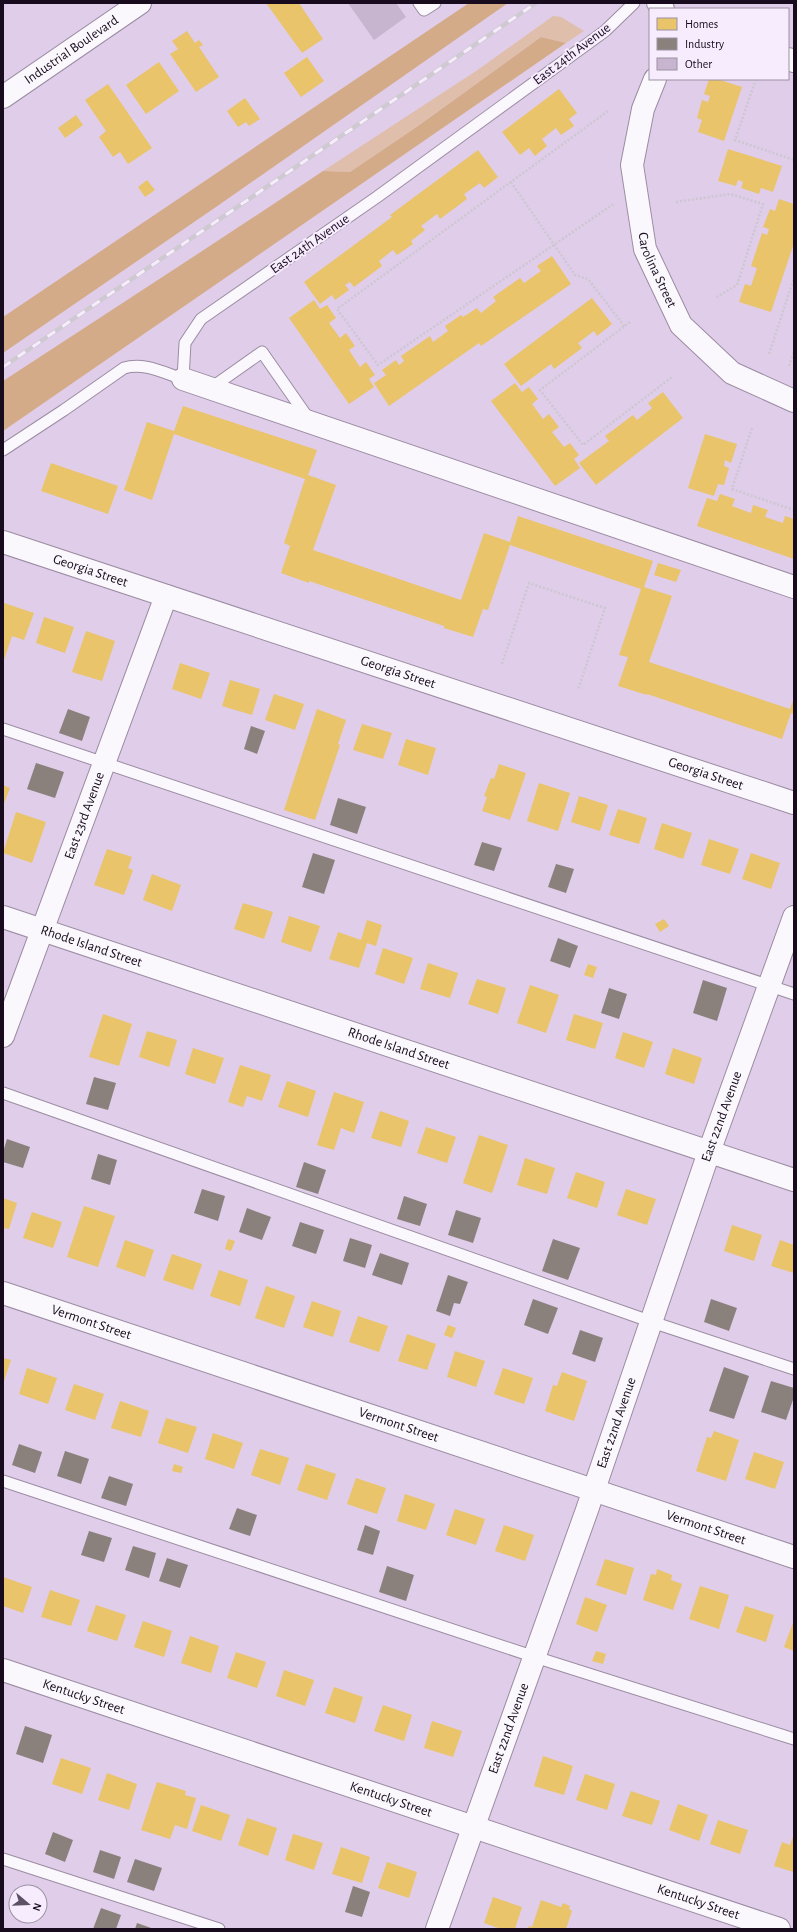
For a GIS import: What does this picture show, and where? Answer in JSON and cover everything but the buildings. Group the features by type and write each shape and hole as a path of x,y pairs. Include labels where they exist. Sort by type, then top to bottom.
{"street":[{"name":"Industrial Boulevard","path":"3,97 140,3"},
{"name":"Carolina Street","path":"655,80 643,109 632,165 645,249 681,325 732,373 794,401"},
{"path":"183,379 794,586"},
{"name":"Georgia Street","path":"3,542 794,803"},
{"name":"East 23rd Avenue","path":"3,1036 166,596"},
{"name":"Rhode Island Street","path":"3,917 794,1180"},
{"name":"East 22nd Avenue","path":"437,1929 594,1490 709,1152 794,917"},
{"name":"Vermont Street","path":"3,1293 794,1557"},
{"name":"Kentucky Street","path":"3,1670 475,1826 779,1929"}],"lane":[{"path":"419,3 424,10 435,3"},
{"name":"East 24th Avenue","path":"183,379 186,343 201,319 377,197 605,31 634,3"},
{"path":"210,388 262,352 310,421"},
{"path":"3,450 124,368 134,365 147,367 183,379"},
{"path":"3,729 794,994"},
{"path":"3,1093 652,1322 794,1369"},
{"path":"3,1481 535,1657 794,1739"},
{"path":"3,1858 219,1929"}],"path":[{"path":"756,80 735,140 794,160"},
{"path":"608,111 337,309 378,365 617,202"},
{"path":"511,182 575,274 588,279 625,326"},
{"path":"676,202 730,194 763,204 737,285 715,298"},
{"path":"769,354 794,278"},
{"path":"630,322 540,390 583,445 672,377"},
{"path":"789,366 794,351"},
{"path":"752,428 732,489 794,510"},
{"path":"502,664 529,583 605,608 578,690"}],"shaded area":[{"path":"469,3 508,3 216,207 3,353 3,317"},
{"path":"553,16 561,17 584,31 566,43 541,37 418,126 350,172 323,171 476,71"},
{"path":"541,37 566,43 3,431 3,381 323,171 350,172 418,126"}],"railway":[{"path":"3,367 536,3"}]}
